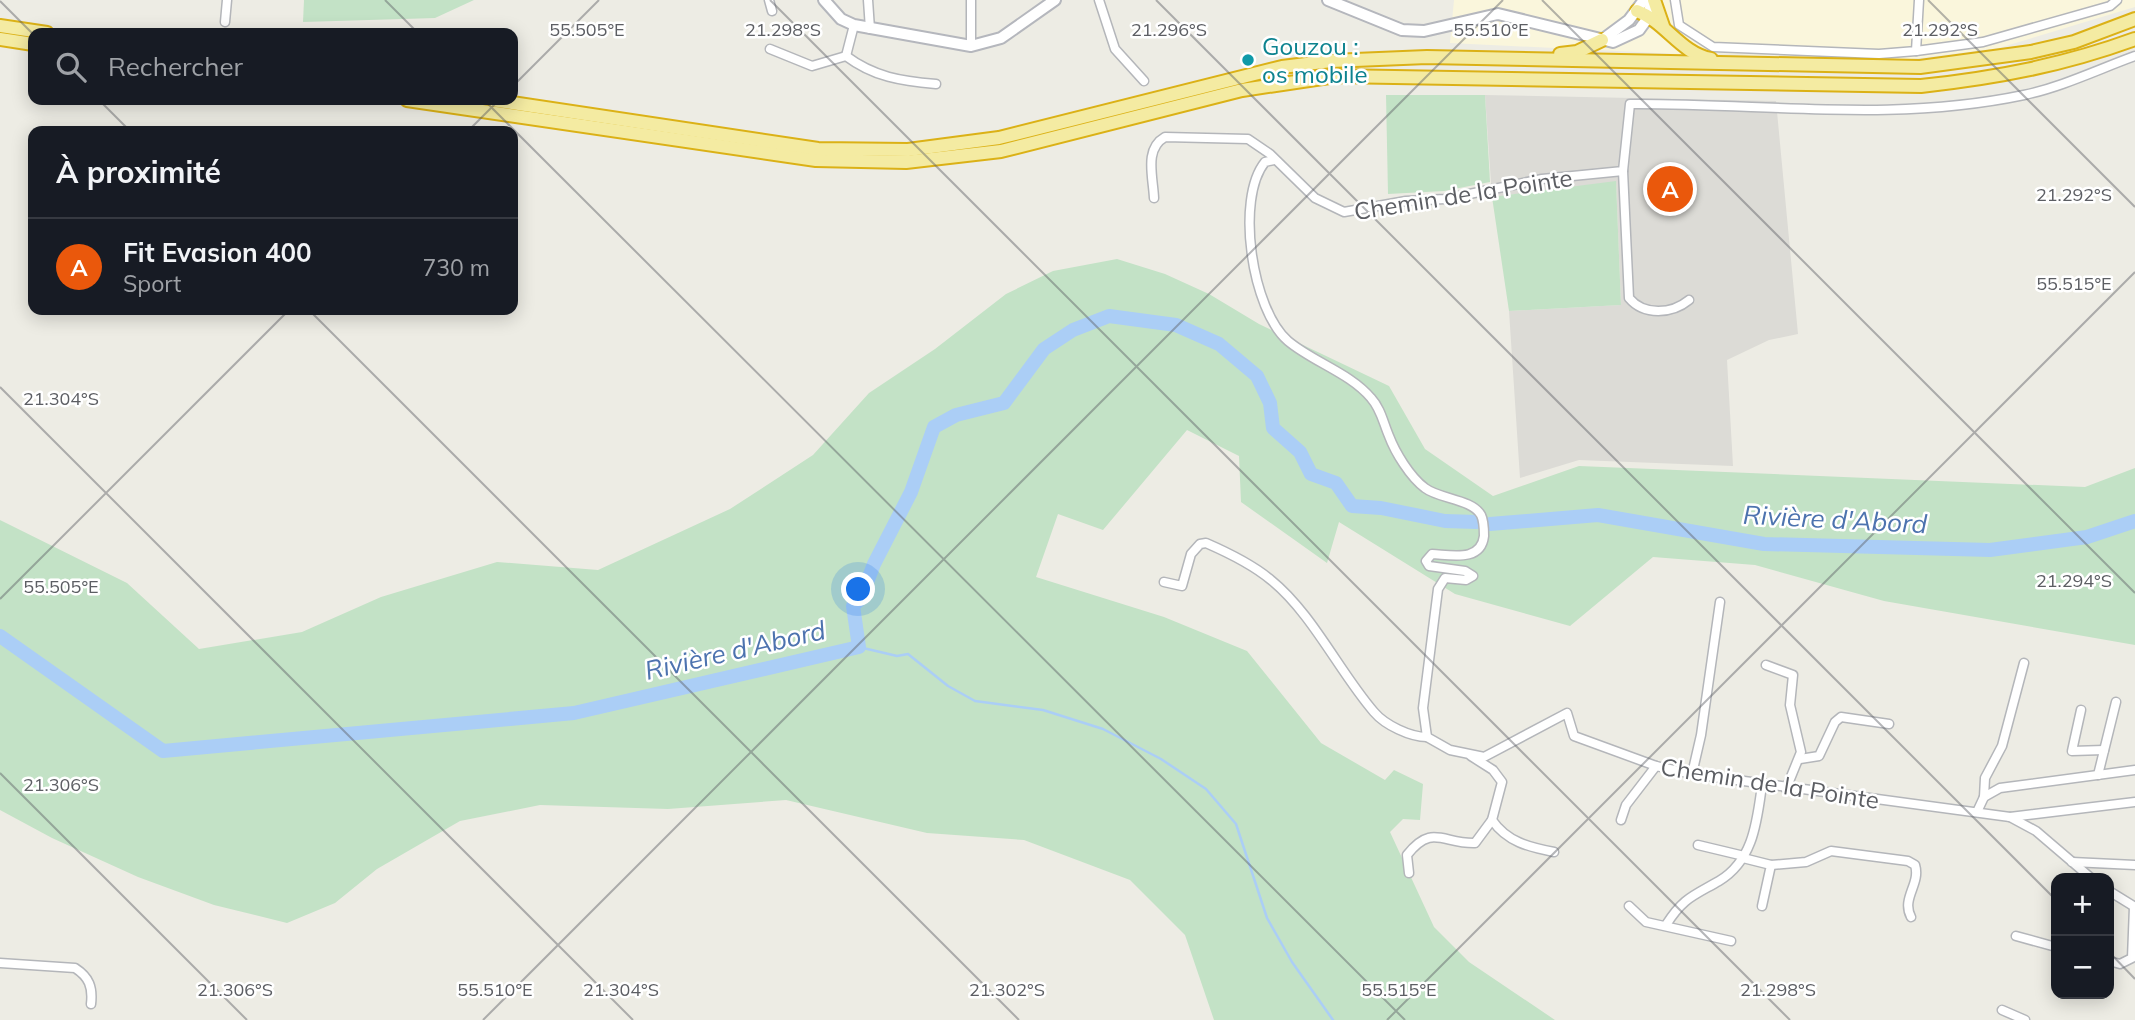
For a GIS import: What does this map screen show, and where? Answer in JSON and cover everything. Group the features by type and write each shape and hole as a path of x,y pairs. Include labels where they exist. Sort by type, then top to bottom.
{"highway":[{"path":"1653,0 1663,26"},
{"path":"1643,9 1688,50 1701,57 1718,61 1893,68"},
{"path":"1427,57 1893,68 2003,58 2074,41 2135,19"},
{"path":"0,26 28,30"},
{"path":"0,38 28,43"},
{"path":"441,105 816,160 906,162 1001,151 1242,90 1336,76 1921,86 2007,76 2080,59 2135,39"},
{"path":"518,104 818,149 908,150 999,138 1282,67 1331,61 1565,53 1584,50 1602,40"}],"main road":[{"path":"824,0 841,19 854,25 971,46 1001,38 1055,0"},
{"path":"1328,0 1402,30 1424,31 1498,14 1544,23 1613,42 1630,37 1639,30 1643,9 1653,0"}],"street":[{"path":"225,22 227,0"},
{"path":"769,0 772,10"},
{"path":"867,0 870,29"},
{"path":"971,0 971,46"},
{"path":"1099,0 1119,57 1144,81"},
{"path":"1675,0 1679,25 1713,47 1879,54 1916,51 2018,33 2110,6 2118,0"},
{"path":"1916,51 1919,0"},
{"path":"846,56 854,25"},
{"path":"770,49 812,66 846,56 872,73 887,78 936,84"},
{"path":"1689,300 1681,307 1662,312 1643,307 1629,298 1623,171 1630,104 1815,112 1917,109 2027,95 2135,56"},
{"name":"Chemin de la Pointe","path":"1154,198 1152,151 1156,142 1166,137 1248,139 1259,145 1315,198 1335,210 1349,212 1386,203 1445,199 1542,180 1623,171"},
{"path":"1274,160 1265,162 1256,177 1249,223 1259,285 1275,324 1286,339 1373,399 1396,451 1425,488 1445,499 1474,508 1484,522 1484,536 1478,551 1472,555 1432,554 1426,561 1429,566 1465,570 1473,576 1466,580 1445,578 1438,589 1423,708 1427,737"},
{"path":"1164,582 1182,586 1191,554 1200,544 1206,543 1238,558 1277,585 1344,668 1374,712 1395,727 1427,737 1493,769 1502,782 1492,820 1475,843 1458,844 1434,835 1421,840 1407,855 1409,873"},
{"path":"1692,774 1701,735 1720,602"},
{"path":"1977,812 1984,797 1985,778 2002,746 2024,663"},
{"path":"1766,665 1793,675 1790,705 1799,737 1800,759 1786,789"},
{"path":"2098,775 2116,702"},
{"path":"2081,710 2072,751 2104,750"},
{"name":"Chemin de la Pointe","path":"1468,755 1493,754 1567,713 1574,736 1656,766 1786,789 2010,817 2036,831 2084,873"},
{"path":"1800,759 1819,756 1835,722 1841,717 1889,724"},
{"path":"1621,820 1626,806 1656,766"},
{"path":"1984,797 2000,788 2135,770"},
{"path":"1666,925 1688,896 1721,880 1744,857 1755,833 1762,785"},
{"path":"2010,817 2135,802"},
{"path":"1492,820 1503,834 1516,841 1554,852"},
{"path":"1698,845 1771,865 1806,862 1831,851 1909,861 1915,865 1917,871 1907,902 1911,917"},
{"path":"2070,862 2135,865"},
{"path":"1762,906 1771,865"},
{"path":"2114,894 2134,907 2132,958 2120,964 2114,962"},
{"path":"1629,906 1646,922 1731,941"},
{"path":"2016,936 2051,946"},
{"path":"0,963 75,968 86,974 90,982 91,1003"},
{"path":"2002,1010 2025,1020"}],"shaded area":[{"path":"1454,0 2135,0 2135,7 1999,48 1903,60 1679,54 1450,43"},
{"path":"1485,95 1776,101 1798,334 1769,340 1727,360 1733,466 1579,460 1520,478 1509,311 1621,305 1616,182 1492,197"}],"green space":[{"path":"304,0 474,0 435,18 303,22"},
{"path":"1386,95 1485,95 1490,182 1444,191 1388,194"},
{"path":"1616,181 1621,305 1509,311 1492,197"},
{"path":"1117,259 1165,274 1209,294 1259,324 1389,386 1425,449 1493,496 1579,466 2085,487 2135,468 2135,645 1884,601 1755,565 1653,557 1570,626 1455,594 1339,522 1327,563 1241,502 1239,456 1187,430 1103,530 1058,514 1036,577 1164,617 1247,651 1321,743 1385,780 1394,770 1423,784 1420,820 1403,819 1390,832 1434,927 1469,962 1555,1020 1214,1020 1185,935 1130,880 1024,840 927,833 786,800 668,809 540,805 460,821 377,869 335,903 287,923 214,905 138,877 52,838 0,810 0,520 127,583 199,649 302,632 381,597 497,562 598,570 730,509 813,455 869,393 935,349 1006,294 1053,271"}],"waterway":[{"name":"Rivière d'Abord","path":"0,636 163,751 574,713 859,647 853,606 861,598 874,564 911,492 934,427 956,415 1004,403 1044,349 1073,330 1109,316 1176,325 1219,344 1257,376 1270,403 1273,428 1300,452 1311,474 1336,483 1352,506 1381,508 1445,521 1477,522"},
{"name":"Rivière d'Abord","path":"1490,524 1598,515 1764,544 1990,550 2087,537 2135,521"},
{"path":"859,647 897,656 908,654 948,686 975,701 1043,710 1103,729 1161,759 1206,789 1236,824 1267,918 1292,962 1333,1020"}],"place":[{"name":"Gouzou : os mobile","path":"1248,60"},
{"name":"Fit Evasion 400","path":"1670,189"}]}
